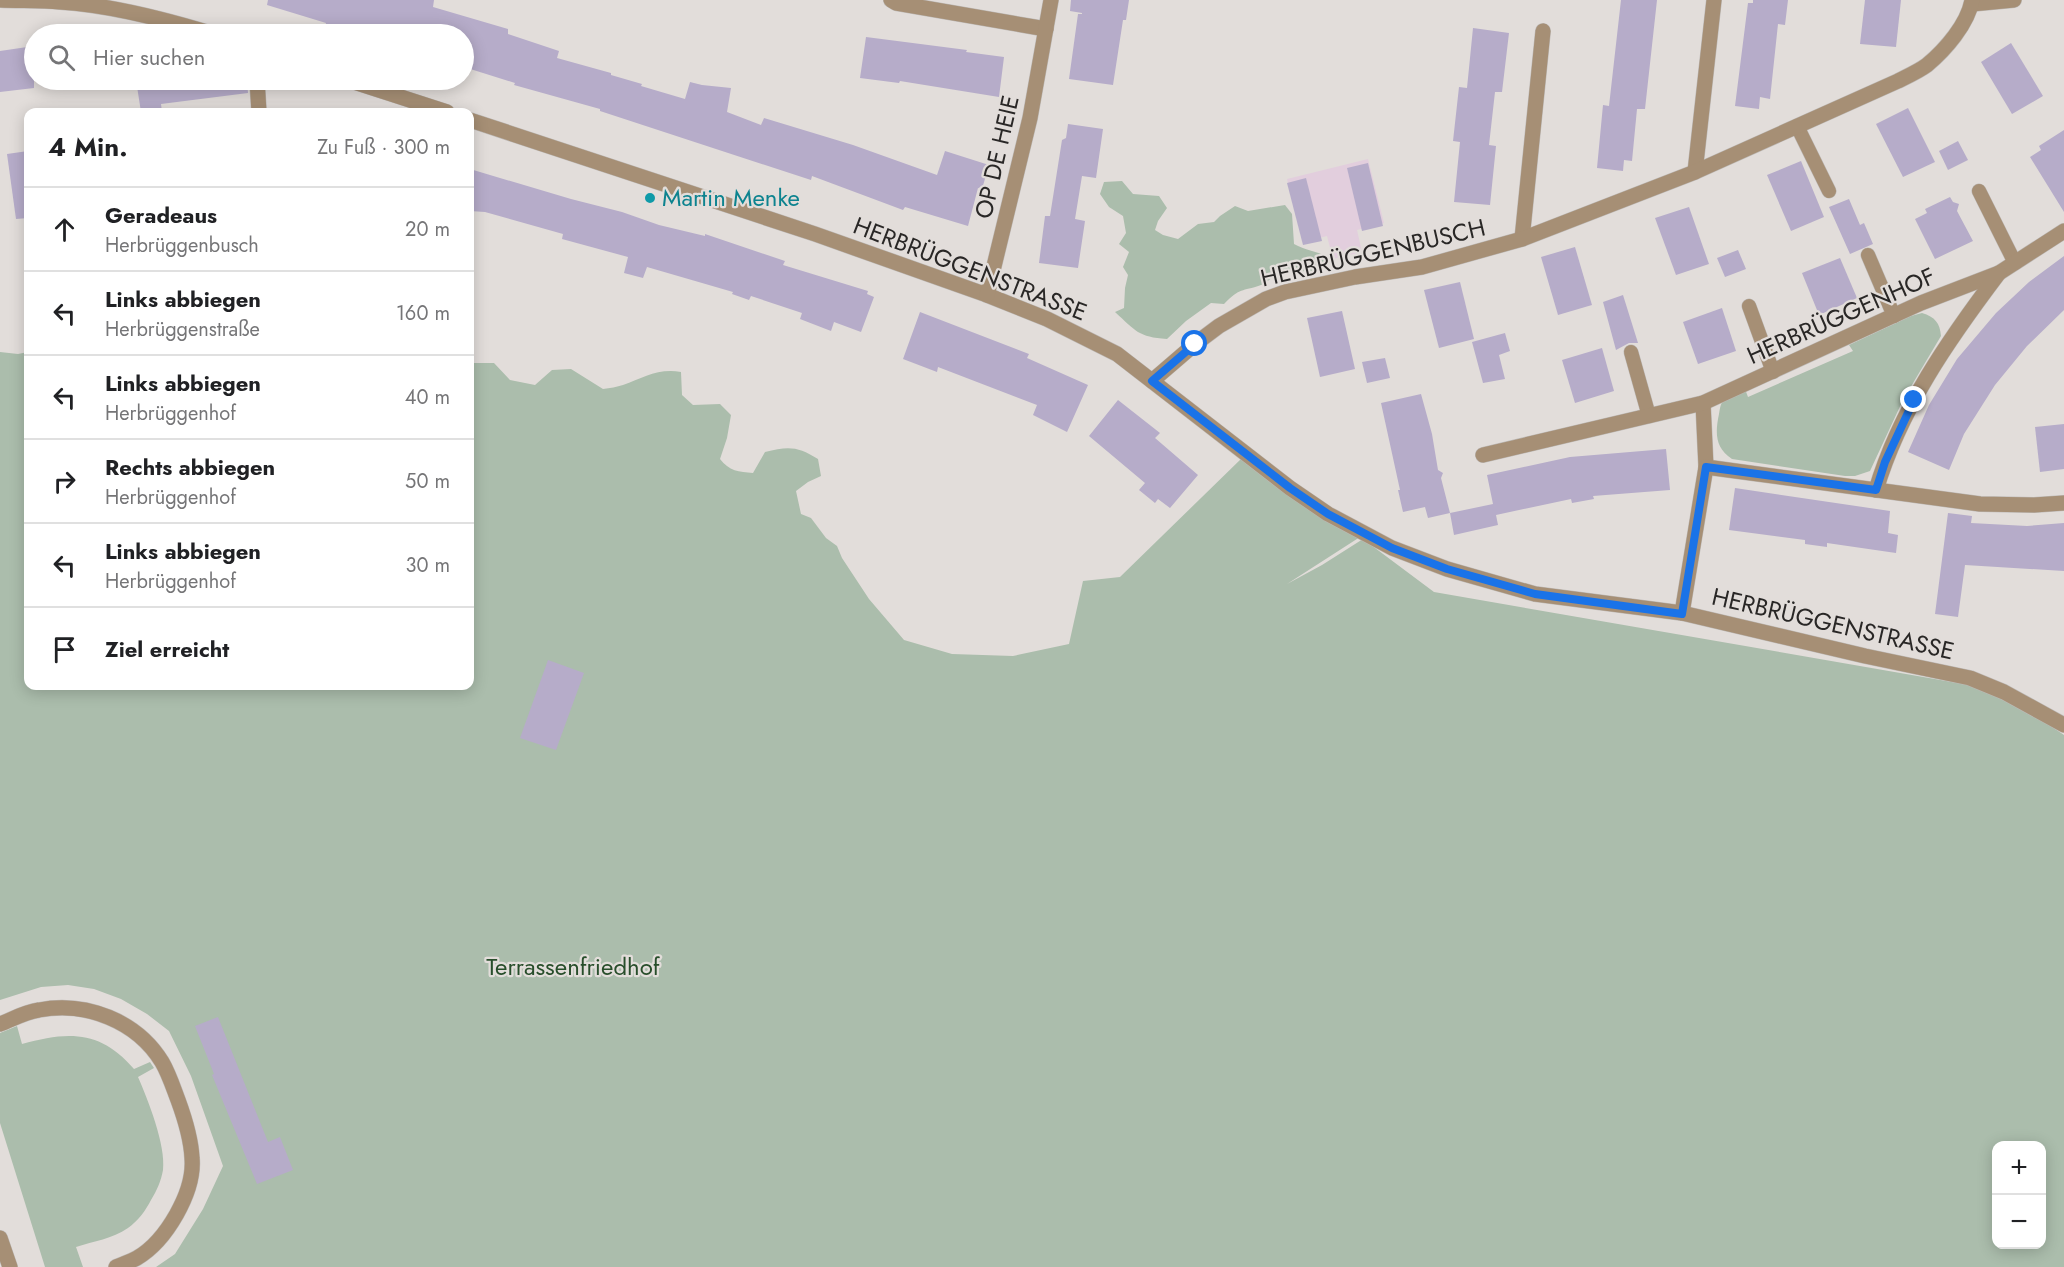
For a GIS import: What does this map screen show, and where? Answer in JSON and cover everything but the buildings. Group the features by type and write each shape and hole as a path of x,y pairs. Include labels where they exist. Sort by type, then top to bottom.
{"street":[{"path":"0,0 135,7 178,24"},
{"path":"891,0 896,3 1046,29"},
{"name":"OP DE HEIE","path":"987,295 1030,118 1051,0"},
{"path":"1695,172 1714,0"},
{"name":"HERBRÜGGENBUSCH","path":"1152,381 1195,344 1234,316 1266,299 1355,277 1422,267 1522,239 1695,172 1898,81 1925,66 1946,47 1962,23 1972,2 2014,0"},
{"name":"HERBRÜGGENBUSCH","path":"1522,239 1543,31"},
{"path":"258,90 259,108"},
{"path":"379,90 435,108"},
{"name":"HERBRÜGGENSTRASSE","path":"474,121 751,212 987,295 1047,319 1116,354 1290,488 1328,514 1392,548 1447,569 1535,594 1682,614 1970,678 2004,692 2064,725"},
{"name":"HERBRÜGGENHOF","path":"1483,455 1702,403 1930,299 1999,273 2064,231"},
{"name":"HERBRÜGGENHOF","path":"1876,490 1885,462 1914,400 1961,324 1999,273"},
{"path":"1682,614 1706,467 1702,403"},
{"path":"1706,467 1980,504 2064,503"},
{"path":"0,1024 38,1010 56,1008 90,1011 108,1017 138,1034 150,1045 171,1081 189,1136 193,1160 188,1189 180,1209 156,1242 138,1257 116,1267"},
{"path":"0,1238 10,1267"}],"lane":[{"path":"1797,126 1829,191"},
{"path":"1979,190 2015,263"},
{"path":"1868,255 1894,316"},
{"path":"1749,306 1773,372"},
{"path":"1631,352 1649,416"}],"shaded area":[{"path":"1368,159 1384,223 1357,230 1362,252 1333,259 1327,236 1303,242 1287,179"}],"green space":[{"path":"1122,181 1133,194 1159,196 1167,208 1155,230 1163,235 1178,239 1198,224 1214,222 1235,206 1248,211 1285,205 1292,214 1294,244 1333,259 1320,269 1277,275 1263,284 1238,292 1224,304 1211,303 1186,321 1167,339 1143,335 1115,312 1124,308 1128,275 1123,267 1129,252 1119,244 1126,233 1123,216 1109,207 1100,194 1104,182"},
{"path":"1922,313 1936,321 1941,336 1903,400 1870,471 1855,476 1845,476 1732,459 1722,450 1719,445 1717,428 1721,405 1728,397 1745,389 1748,397 1853,351 1849,345"},
{"name":"Terrassenfriedhof","path":"0,352 24,353 24,690 474,690 474,363 494,363 510,380 535,385 552,370 571,369 603,389 621,386 665,371 681,372 682,395 693,405 720,404 731,415 720,459 727,466 753,473 765,452 787,448 799,449 818,459 821,476 796,491 801,514 811,518 826,538 837,546 842,558 869,599 904,640 952,654 1013,656 1069,644 1083,581 1120,577 1242,458 1360,537 1287,584 1363,539 1434,592 1998,690 2064,735 2064,1267 156,1267 175,1254 203,1209 223,1166 191,1076 169,1031 147,1014 121,999 94,989 68,985 41,987 0,1000"},
{"path":"17,1026 22,1044 54,1037 83,1037 109,1047 122,1056 134,1069 150,1062 154,1068 138,1077 147,1098 162,1148 163,1170 160,1182 147,1208 132,1225 116,1235 76,1247 83,1267 45,1267 0,1123 0,1033"}],"place":[{"name":"Martin Menke","path":"650,198"}],"route":[{"path":"1195,344 1152,381 1290,488 1328,514 1392,548 1447,569 1535,594 1682,614 1706,467 1876,490 1885,462 1914,400"}]}
